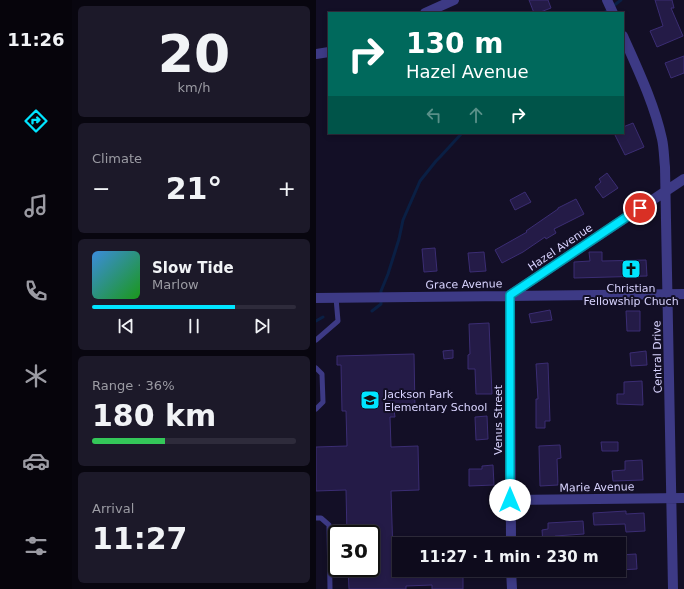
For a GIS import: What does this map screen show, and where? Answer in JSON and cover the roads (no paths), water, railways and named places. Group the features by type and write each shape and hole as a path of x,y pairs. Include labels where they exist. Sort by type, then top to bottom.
{"street":[{"path":"427,12 454,0"},
{"name":"Central Drive","path":"624,38 654,108 662,140 665,167 673,589"},
{"path":"316,54 328,52"},
{"name":"Hazel Avenue","path":"510,295 684,179"},
{"name":"Grace Avenue","path":"316,298 684,294"},
{"name":"Venus Street","path":"510,295 511,537"},
{"name":"Marie Avenue","path":"510,500 684,498"},
{"path":"512,577 512,589"}],"lane":[{"path":"316,340 338,321 336,298"},
{"path":"316,368 322,374 323,402 316,409"},
{"path":"316,518 321,518 329,525 330,589"}],"waterway":[{"path":"605,12 621,0"},
{"path":"372,311 381,304 381,291 399,239 403,220 420,181 461,134"},
{"path":"316,321 323,317"}],"place":[{"name":"Christian Fellowship Chuch","path":"631,269"},
{"name":"Jackson Park Elementary School","path":"370,400"}]}
